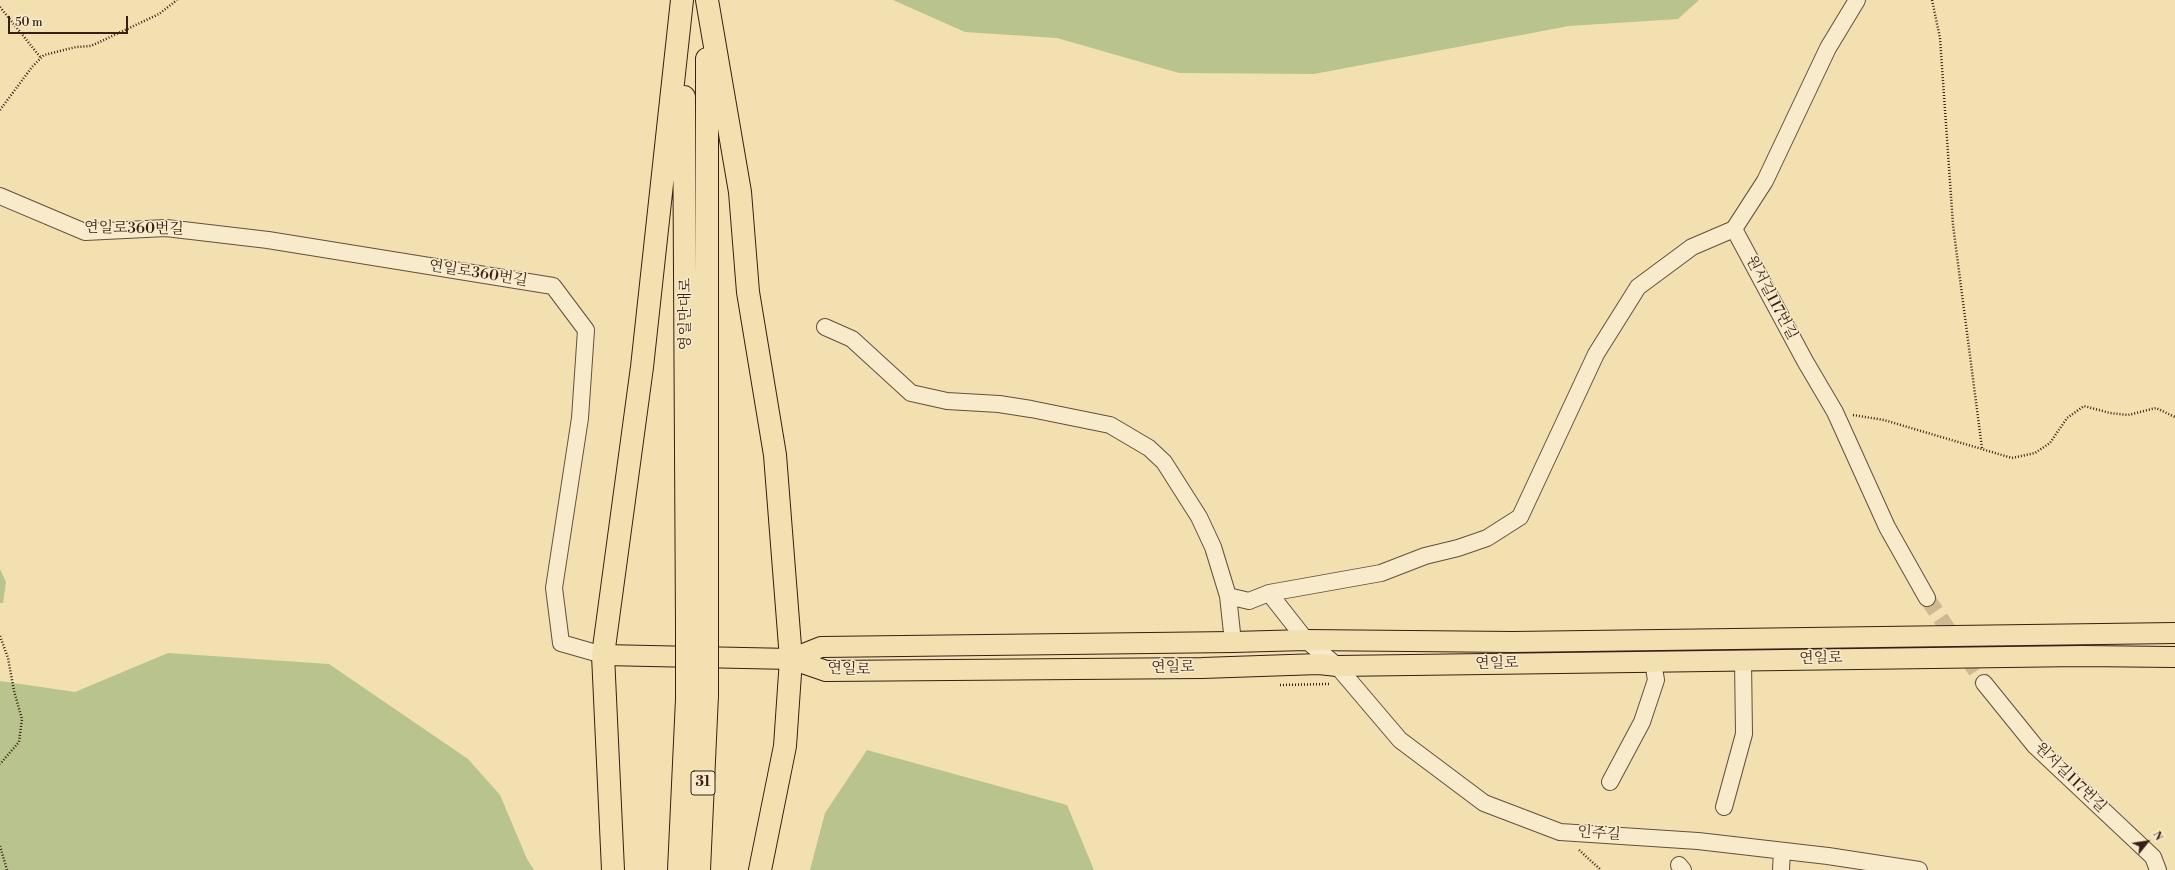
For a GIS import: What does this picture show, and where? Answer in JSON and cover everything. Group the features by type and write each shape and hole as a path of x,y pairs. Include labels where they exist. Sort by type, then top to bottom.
{"highway":[{"name":"영일만대로","path":"682,0 686,265 697,626"},
{"path":"613,870 603,654 642,368 682,0"},
{"name":"영일만대로","path":"697,626 707,0"},
{"path":"707,0 740,192 748,292 775,455 791,659 785,746 760,870"},
{"path":"697,626 697,697"},
{"name":"31","path":"680,870 697,697"},
{"name":"31","path":"697,697 699,870"}],"main road":[{"name":"연일로","path":"791,659 821,647 1306,640 1514,642 2175,633"},
{"path":"603,654 791,659"},
{"name":"연일로","path":"791,659 826,671 1202,668 1319,664 1337,666 1743,660 2175,657"}],"street":[{"path":"1228,596 1248,602 1269,593 1381,573 1425,556 1487,538 1520,517 1596,354 1638,287 1692,247 1734,229 1765,181 1828,48 1857,0"},
{"name":"연일로360번길","path":"0,196 85,232 166,228 268,240 553,286 586,330 580,418 554,588 561,642 603,654"},
{"name":"원서길117번길","path":"1734,229 1805,361 1835,412 1888,527 1928,598"},
{"path":"824,327 852,339 911,393 947,401 999,404 1031,409 1110,425 1149,448 1164,462 1200,517 1212,547 1228,596 1233,642"},
{"name":"인주길","path":"1269,593 1306,640 1337,666 1400,740 1484,803 1560,832 1698,841 1919,870"},
{"path":"1724,807 1744,734 1743,660"},
{"path":"1610,782 1642,722 1656,680 1653,662"},
{"name":"원서길117번길","path":"1984,683 2035,746 2153,857 2158,870"},
{"path":"1781,870 1782,851"}],"path":[{"path":"0,110 44,55 76,46 92,46 159,14 177,0"},
{"path":"1932,0 1940,38 1953,225 1982,448"},
{"path":"0,7 41,58"},
{"path":"1835,412 1884,420 2012,458 2035,453 2050,443 2067,418 2084,406 2110,413 2128,415 2156,408 2175,417"},
{"path":"0,636 8,658 14,691 22,719 19,742 0,764"},
{"path":"0,846 7,870"}],"green space":[{"path":"893,0 1699,0 1678,19 1569,26 1314,74 1179,73 1057,38 965,32"},
{"path":"0,569 6,582 3,603 0,603"},
{"path":"168,653 329,664 468,759 500,795 527,859 534,870 0,870 0,681 75,692"},
{"path":"867,750 1067,805 1094,870 810,870 825,813"}],"tunnel":[{"path":"1927,598 1984,683"}]}
